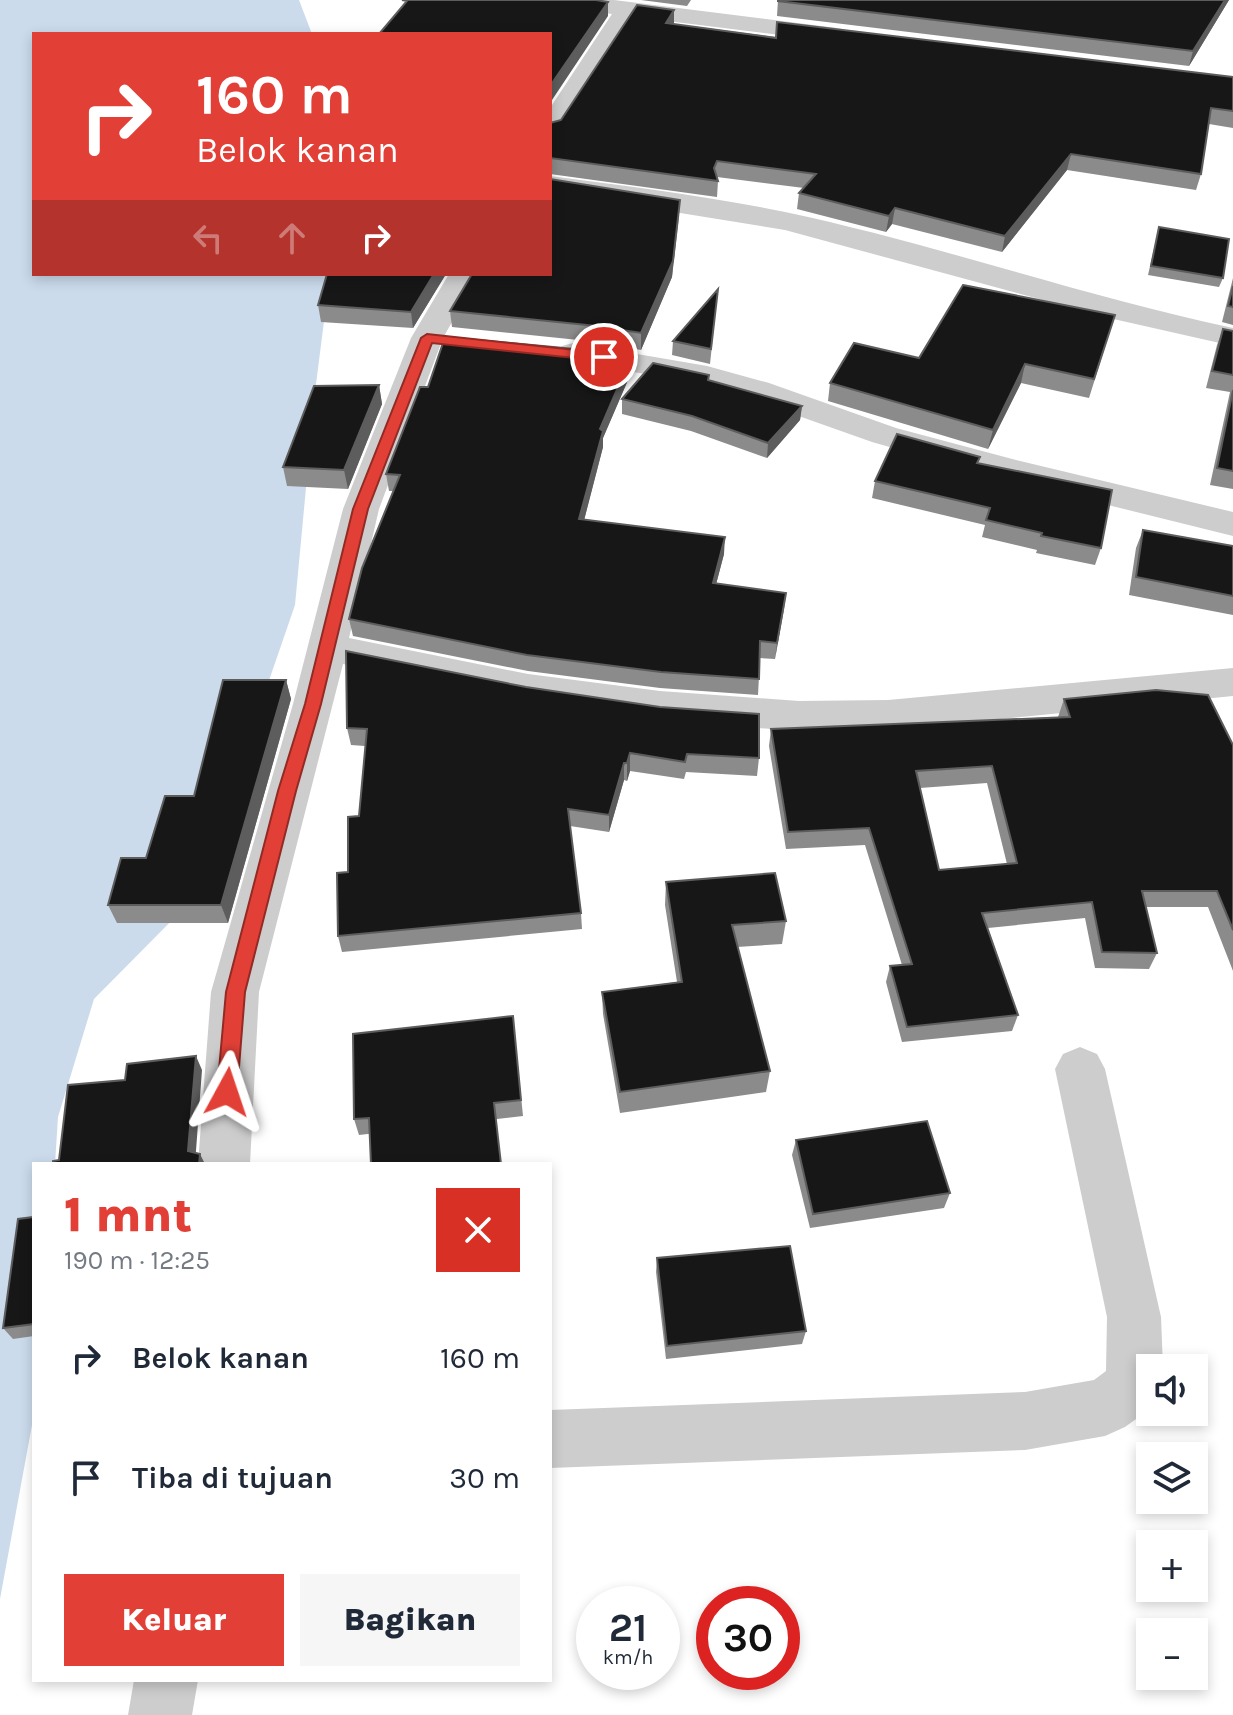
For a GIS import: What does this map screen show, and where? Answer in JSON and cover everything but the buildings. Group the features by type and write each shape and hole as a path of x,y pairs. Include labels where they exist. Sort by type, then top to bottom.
{"street":[{"path":"557,0 860,38"},
{"path":"561,111 627,10"},
{"path":"552,184 785,221 1147,321 1233,337"},
{"path":"224,1162 235,992 361,509 441,339 463,276"},
{"path":"541,349 696,373 757,390 884,435 1011,470 1233,524"},
{"path":"327,647 528,688 660,706 799,716 888,715 1233,682"},
{"path":"552,1439 1025,1421 1105,1407 1132,1387 1136,1358 1134,1317 1080,1069"},
{"path":"160,1715 166,1682"}],"water":[{"path":"0,0 299,0 311,32 32,32 32,276 330,276 315,392 295,605 194,898 94,999 58,1117 55,1162 32,1162 32,1425 0,1599"}],"route":[{"path":"227,1092 235,992 313,704 361,509 427,338 604,357"}]}
